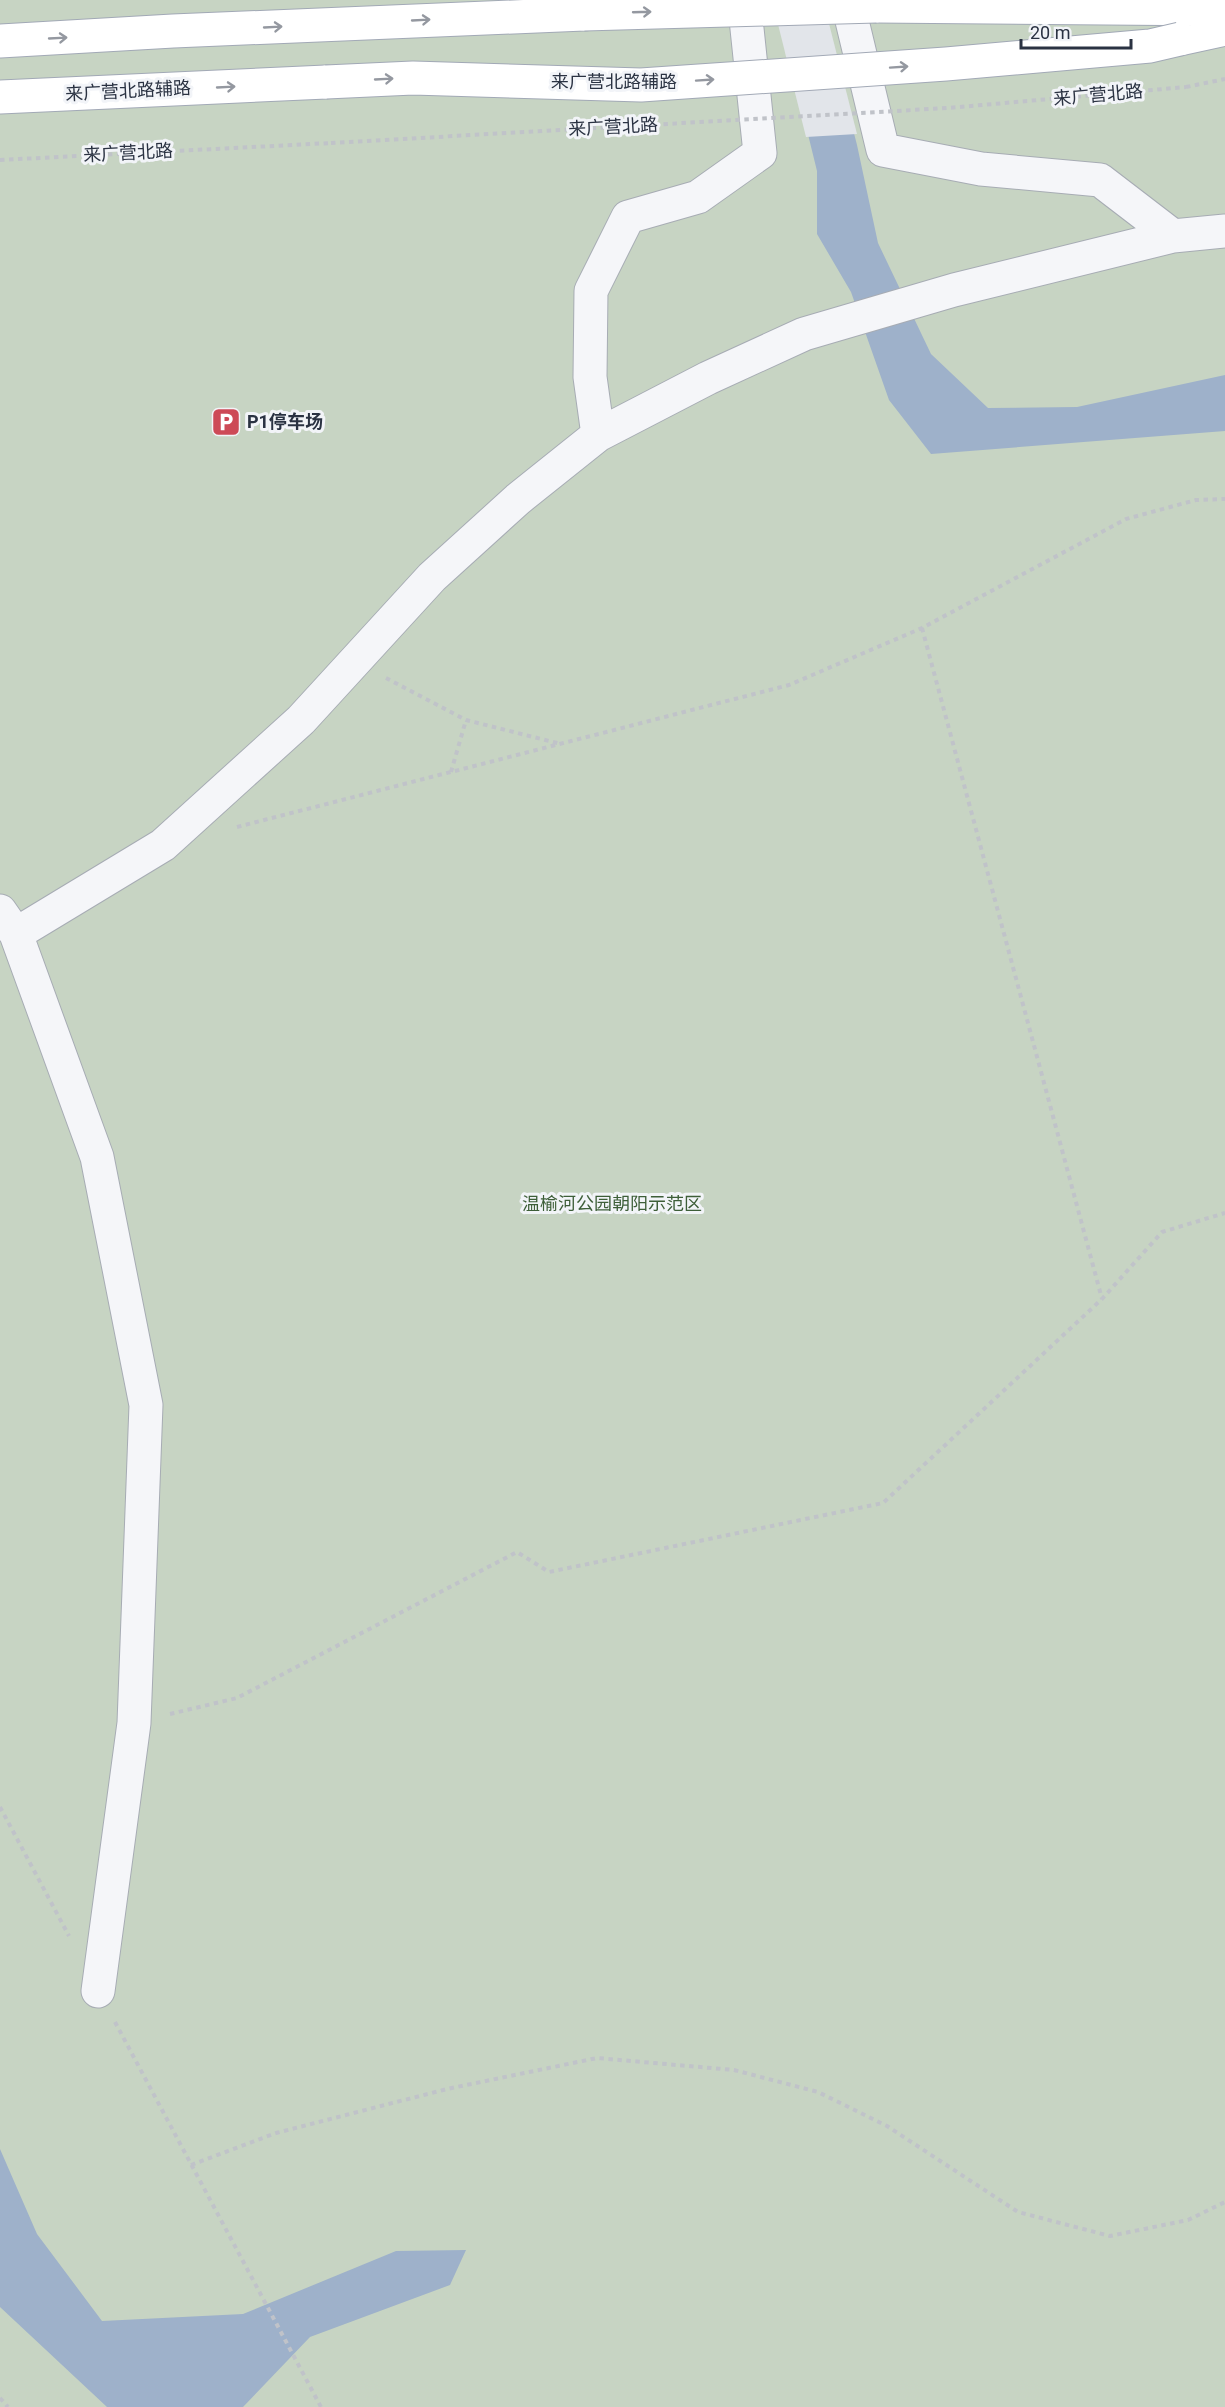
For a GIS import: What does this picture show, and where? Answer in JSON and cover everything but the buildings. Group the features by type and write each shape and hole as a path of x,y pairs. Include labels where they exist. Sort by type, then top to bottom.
{"main road":[{"path":"0,41 321,24 918,0"},
{"path":"862,3 1178,24 1225,9"},
{"name":"来广营北路辅路","path":"0,97 413,78 641,85 958,63 1150,46 1178,24 1225,29"}],"lane":[{"path":"598,435 590,377 591,291 628,217 698,197 760,153 744,0"},
{"path":"862,3 883,150 981,169 1100,180 1173,236"},
{"path":"98,1991 134,1723 146,1405 97,1157 8,922 164,845 301,720 432,577 518,499 598,435 708,378 804,334 954,290 1173,236 1225,231"}],"path":[{"name":"来广营北路","path":"0,160 948,108 1186,87 1225,79"},
{"path":"232,828 789,685 922,627 1126,519 1196,500 1225,499"},
{"path":"922,627 1102,1299"},
{"path":"354,662 466,720 561,744"},
{"path":"451,772 466,720"},
{"path":"134,1723 237,1698 517,1552 549,1572 883,1503 1102,1299 1162,1232 1225,1213"},
{"path":"0,1807 71,1940"},
{"path":"98,1991 321,2407"},
{"path":"191,2165 276,2133 447,2090 597,2058 734,2070 818,2092 887,2126 1018,2212 1110,2236 1188,2220 1225,2202"},
{"path":"0,2398 8,2407"}],"green space":[{"name":"温榆河公园朝阳示范区","path":"0,0 1225,0 1225,2407 0,2407"}],"water":[{"path":"775,0 820,0 857,145 878,243 931,354 988,408 1077,407 1225,375 1225,431 931,454 889,400 851,292 817,234 817,171"},
{"path":"0,2149 37,2234 102,2321 243,2314 396,2251 466,2250 450,2285 310,2337 243,2407 107,2407 0,2307"}],"pier":[{"path":"772,0 823,0 857,134 806,137"}],"place":[{"name":"P1停车场","path":"226,422"}]}
